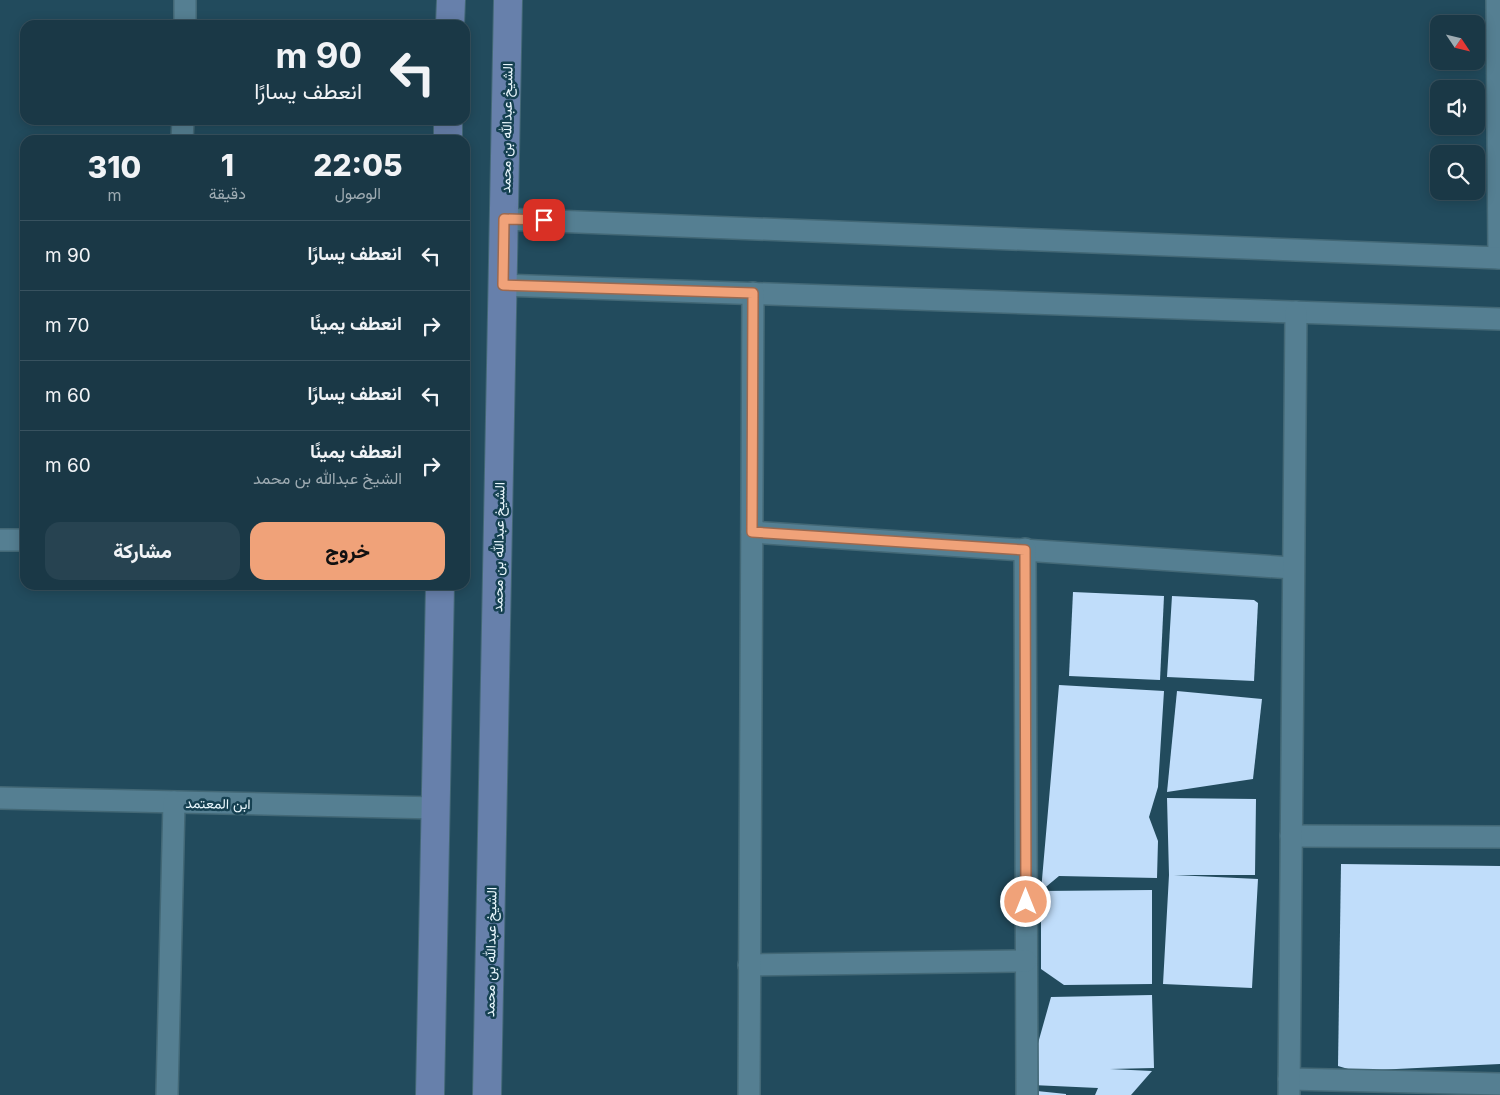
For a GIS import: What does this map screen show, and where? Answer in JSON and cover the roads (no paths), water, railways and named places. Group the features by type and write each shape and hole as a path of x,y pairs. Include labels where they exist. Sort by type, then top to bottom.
{"main road":[{"path":"450,20 451,0"},
{"name":"الشيخ عبدالله بن محمد","path":"487,1095 508,0"},
{"path":"430,1095 440,590"}],"street":[{"path":"185,0 185,20"},
{"path":"504,219 1500,258 1497,0"},
{"path":"503,285 1500,319"},
{"path":"749,1095 753,293"},
{"path":"1296,312 1289,1087 1500,1084"},
{"path":"752,532 1294,568"},
{"path":"0,540 20,540"},
{"path":"1025,550 1027,1095"},
{"name":"ابن المعتمد","path":"0,798 436,808"},
{"path":"167,1095 174,802"},
{"path":"1291,836 1500,837"},
{"path":"749,965 1026,961"}]}
